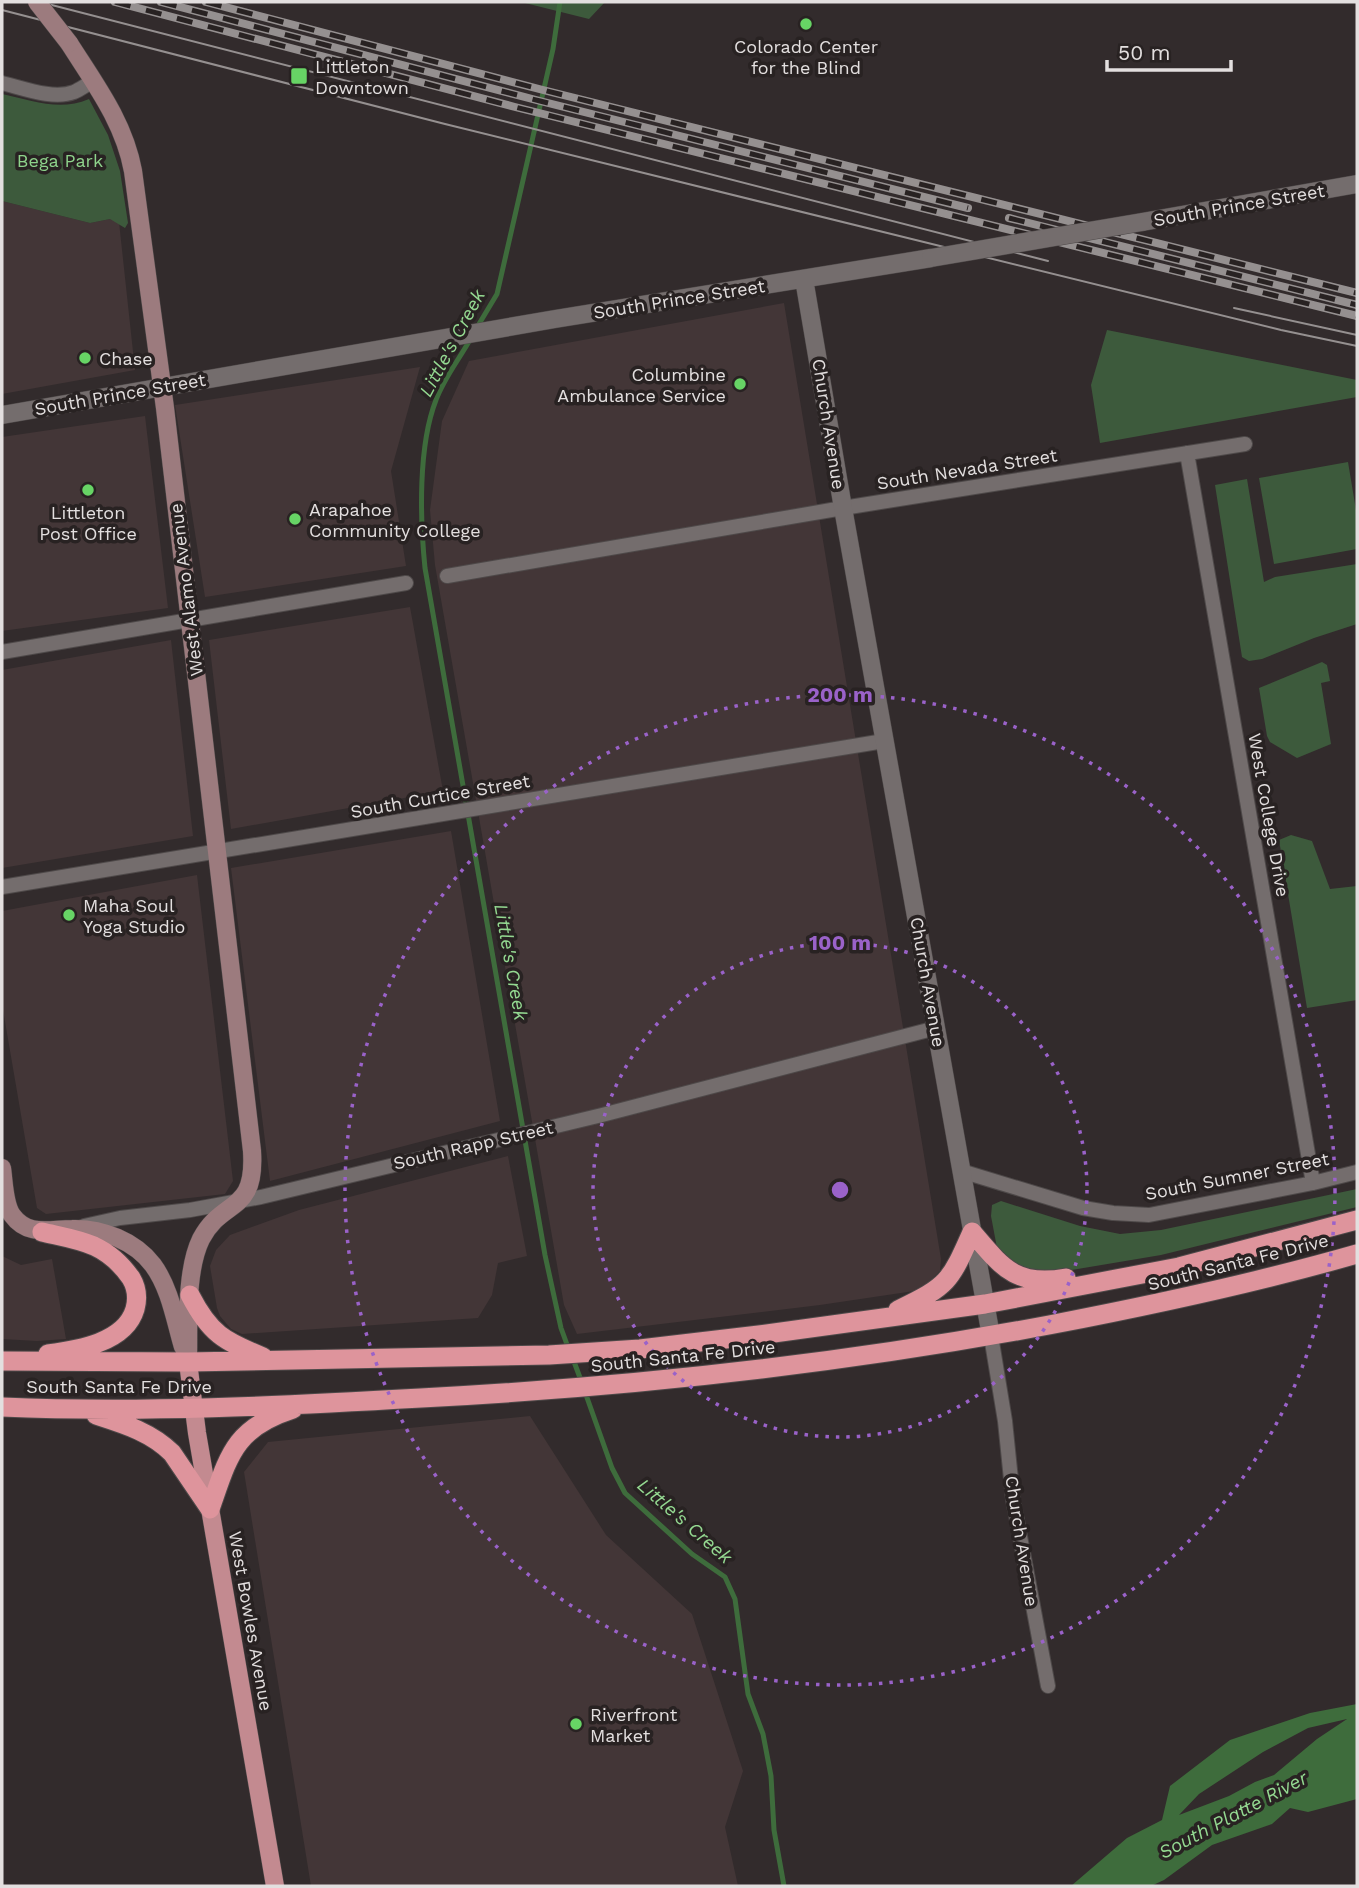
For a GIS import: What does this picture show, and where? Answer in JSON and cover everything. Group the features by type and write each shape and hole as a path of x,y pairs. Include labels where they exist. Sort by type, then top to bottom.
{"highway":[{"name":"South Santa Fe Drive","path":"2,1361 188,1362 549,1355 685,1345 985,1304 1180,1267 1357,1220"},
{"path":"2,1361 58,1353 98,1343 125,1326 134,1312 137,1292 134,1283 114,1259 94,1246 41,1232"},
{"path":"882,1318 929,1295 946,1283 972,1232 1008,1272 1036,1280 1158,1260 1252,1237 1293,1238"},
{"name":"South Santa Fe Drive","path":"2,1407 193,1409 311,1404 562,1390 764,1370 990,1336 1186,1299 1357,1254"},
{"path":"190,1295 212,1329 234,1344 270,1360"},
{"path":"211,1509 225,1464 241,1438 265,1421 311,1404"},
{"path":"75,1409 145,1432 165,1445 211,1509"}],"main road":[{"name":"West Alamo Avenue","path":"37,2 69,43 110,107 131,160 162,386 252,1151 252,1180 239,1201"},
{"path":"2,1168 11,1214 24,1226 41,1232"},
{"name":"West Bowles Avenue","path":"239,1201 211,1224 201,1239 191,1276 188,1362 193,1409 275,1886"},
{"name":"West Bowles Avenue","path":"72,1229 118,1238 138,1249 149,1261 165,1287 188,1362"},
{"name":"South Rapp Street","path":"41,1232 72,1229"}],"street":[{"path":"2,83 52,94 65,94 94,81"},
{"name":"South Prince Street","path":"2,415 1357,184"},
{"name":"Church Avenue","path":"804,279 985,1304 1005,1421 1013,1499 1048,1686"},
{"name":"South Nevada Street","path":"447,576 843,508 1245,444"},
{"name":"West College Drive","path":"1187,453 1313,1183"},
{"path":"2,652 406,583"},
{"name":"South Curtice Street","path":"2,887 884,741"},
{"name":"South Rapp Street","path":"72,1229 239,1201 602,1115 936,1028"},
{"name":"South Sumner Street","path":"961,1171 1083,1208 1149,1215 1357,1172"}],"shaded area":[{"path":"2,201 90,223 110,219 119,222 135,370 2,394"},
{"path":"784,303 941,1259 940,1271 921,1290 577,1334 564,1305 435,565 430,510 442,421 469,361"},
{"name":"Arapahoe Community College","path":"420,367 391,471 406,566 205,597 175,405"},
{"path":"145,416 168,608 2,631 2,437"},
{"path":"410,607 443,791 231,829 209,640"},
{"path":"171,640 193,836 2,868 2,670"},
{"path":"451,831 500,1121 270,1181 231,868"},
{"path":"197,875 233,1181 225,1194 46,1214 37,1208 2,1004 2,911"},
{"path":"508,1156 527,1256 498,1263 492,1295 478,1318 242,1334 231,1329 220,1316 210,1266 216,1250 230,1235 299,1210"},
{"path":"2,1256 21,1265 52,1259 66,1339 2,1339"},
{"path":"530,1416 606,1535 692,1614 743,1771 725,1827 738,1886 311,1886 244,1472 268,1442"}],"green space":[{"path":"521,2 605,2 589,19"},
{"name":"Bega Park","path":"2,94 56,105 89,99 108,135 120,171 128,223 125,228 110,219 90,223 2,201"},
{"path":"1107,330 1357,380 1357,397 1100,443 1091,385"},
{"path":"1348,462 1357,516 1357,549 1274,564 1259,478"},
{"path":"1247,479 1264,582 1275,577 1357,564 1357,624 1262,659 1249,661 1242,657 1215,485"},
{"path":"1322,662 1327,665 1330,681 1321,683 1331,744 1297,758 1270,742 1259,688"},
{"path":"1291,835 1312,841 1330,889 1357,886 1357,1000 1307,1008 1279,840"},
{"path":"1357,1189 1357,1207 1161,1255 1036,1276 1017,1266 997,1248 991,1216 992,1205 1001,1201 1080,1226 1120,1234 1161,1230"}],"water":[{"name":"South Platte River","path":"1357,1704 1357,1799 1308,1812 1290,1808 1272,1824 1212,1845 1164,1880 1151,1886 1071,1886 1127,1838 1162,1820 1170,1786 1230,1740 1310,1713","holes":["1347,1719 1317,1739 1274,1775 1179,1815 1199,1794 1263,1752 1308,1728"]}],"waterway":[{"name":"Little's Creek","path":"476,329 497,294 553,49 560,2"},
{"name":"Little's Creek","path":"471,338 439,392 430,418 422,483 425,568 545,1255 561,1328 569,1350"},
{"name":"Little's Creek","path":"573,1359 582,1383"},
{"name":"Little's Creek","path":"585,1392 612,1468 625,1493 692,1554 725,1577 735,1599 748,1694 763,1734 771,1776 774,1830 784,1886"}],"tram line":[{"path":"40,2 1048,261"},
{"path":"2,10 445,124 1281,330 1357,346"},
{"path":"1234,308 1357,335"}],"railway":[{"path":"115,2 515,107 1357,316"},
{"path":"161,2 540,101 968,208"},
{"path":"206,2 543,90 1357,293"},
{"path":"1009,218 1357,305"}],"place":[{"name":"Colorado Center for the Blind","path":"806,24"},
{"name":"Littleton Downtown","path":"299,76"},
{"name":"Chase","path":"85,358"},
{"name":"Columbine Ambulance Service","path":"740,384"},
{"name":"Littleton Post Office","path":"88,490"},
{"name":"Arapahoe Community College","path":"295,519"},
{"name":"Maha Soul Yoga Studio","path":"69,915"},
{"name":"Riverfront Market","path":"576,1724"}]}
